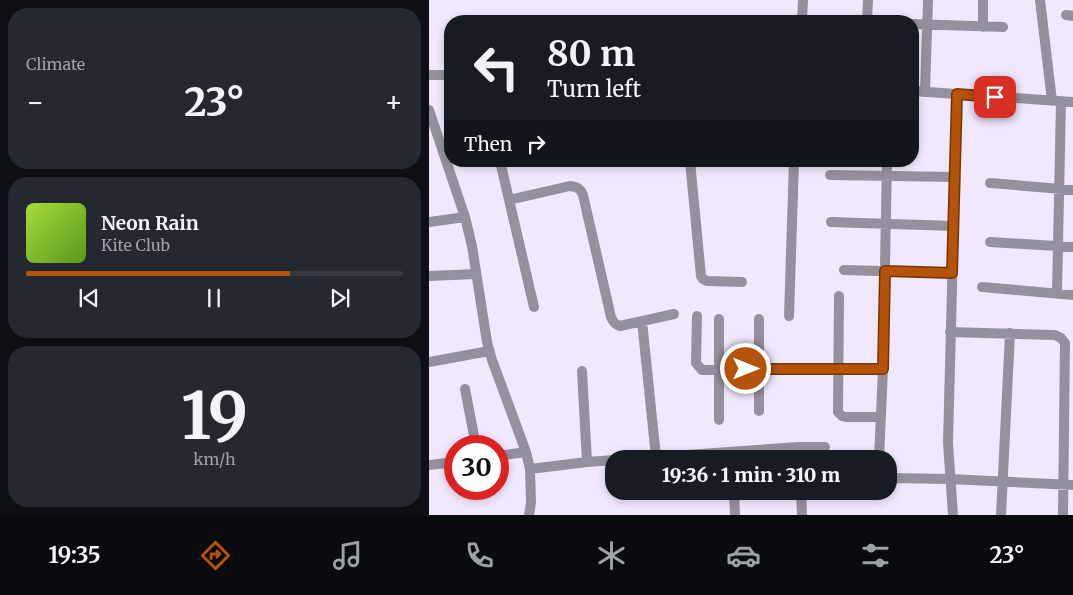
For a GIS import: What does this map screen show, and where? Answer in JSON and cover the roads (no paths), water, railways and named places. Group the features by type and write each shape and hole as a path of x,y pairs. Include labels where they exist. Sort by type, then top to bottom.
{"street":[{"path":"802,15 803,0"},
{"path":"867,15 868,0"},
{"path":"925,92 928,0"},
{"path":"983,0 983,27"},
{"path":"1040,0 1057,101 1059,189 1057,293"},
{"path":"919,24 1003,27"},
{"path":"429,75 444,75"},
{"path":"919,92 1073,102"},
{"path":"953,515 948,443 957,94"},
{"path":"429,110 444,155"},
{"path":"448,167 465,217 472,246 489,352 526,452 530,469 531,503 529,515"},
{"path":"501,167 534,307"},
{"path":"691,167 701,276 707,281 742,282"},
{"path":"789,316 794,167"},
{"path":"879,450 887,167"},
{"path":"830,175 955,177"},
{"path":"990,183 1073,190"},
{"path":"509,200 577,186 583,194 613,322 620,326 674,314"},
{"path":"429,222 465,217"},
{"path":"831,222 953,226"},
{"path":"991,242 1073,247"},
{"path":"844,270 952,273"},
{"path":"429,276 476,274"},
{"path":"982,287 1073,295"},
{"path":"839,296 838,412 846,417 881,417"},
{"path":"697,316 696,363 701,370 883,369"},
{"path":"719,318 719,420"},
{"path":"759,319 759,411"},
{"path":"642,321 655,450"},
{"path":"950,332 1055,335 1065,343 1068,485 1063,515"},
{"path":"1001,515 1010,333"},
{"path":"429,362 489,352"},
{"path":"582,371 587,462"},
{"path":"465,389 474,435"},
{"path":"768,450 798,446 825,446"},
{"path":"798,446 798,450"},
{"path":"509,454 526,452"},
{"path":"530,469 605,461"},
{"path":"429,463 444,462"},
{"path":"897,478 1068,485"},
{"path":"734,500 735,515"},
{"path":"801,500 802,515"}]}
